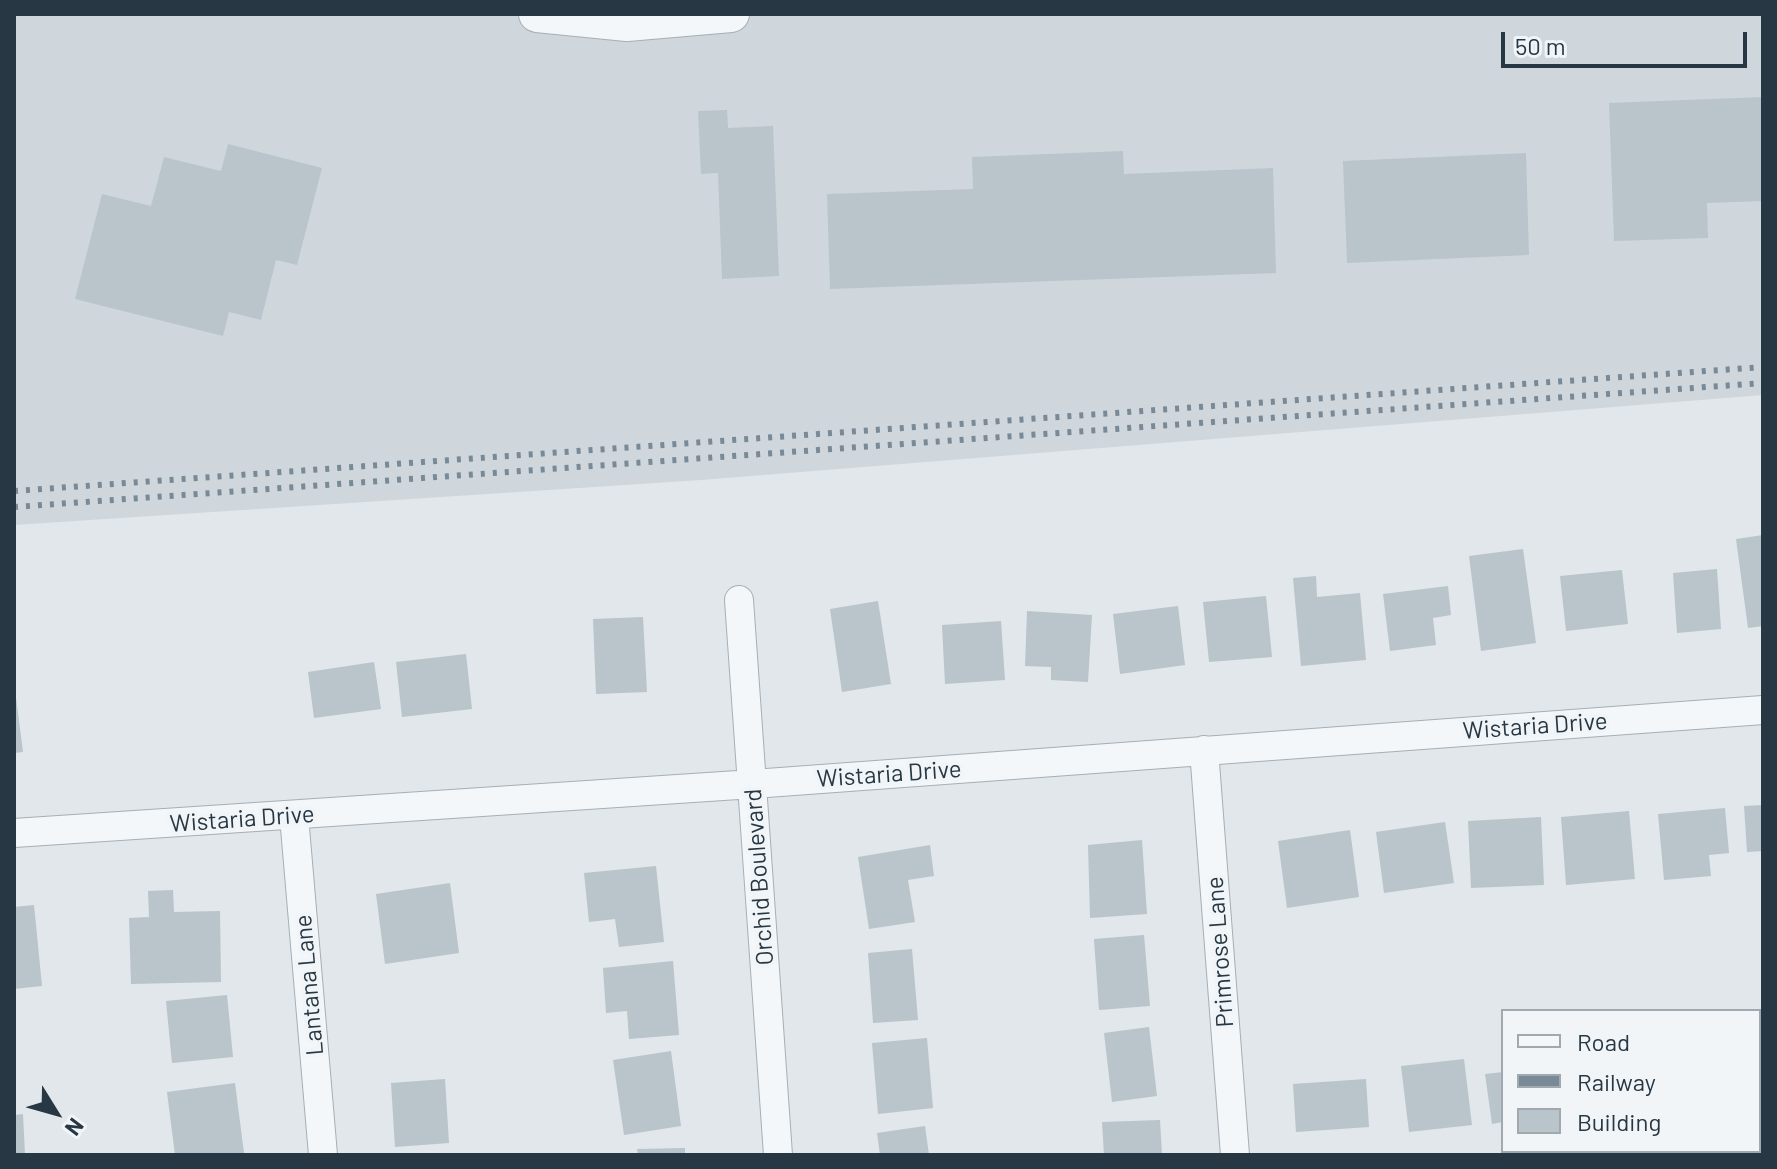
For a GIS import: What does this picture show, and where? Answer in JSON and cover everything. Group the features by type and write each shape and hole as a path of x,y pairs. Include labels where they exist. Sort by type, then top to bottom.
{"street":[{"path":"537,14 627,23 731,14"},
{"name":"Orchid Boulevard","path":"739,600 778,1155"},
{"name":"Wistaria Drive","path":"14,833 753,784 1763,710"},
{"name":"Primrose Lane","path":"1204,750 1235,1155"},
{"name":"Lantana Lane","path":"294,816 323,1155"}],"shaded area":[{"path":"14,14 1763,14 1763,395 701,480 14,525"}],"building":[{"path":"1763,97 1763,201 1707,203 1708,238 1614,241 1609,103"},
{"path":"727,110 728,128 773,126 779,276 722,279 718,173 701,174 698,111"},
{"path":"228,144 322,168 297,265 276,260 261,320 229,312 223,336 75,299 102,194 151,206 164,157 221,171"},
{"path":"1123,151 1124,174 1273,168 1276,273 830,289 827,194 973,189 972,157"},
{"path":"1526,153 1529,255 1347,263 1343,161"},
{"path":"1763,535 1763,626 1748,628 1736,539"},
{"path":"1523,549 1536,643 1481,651 1469,556"},
{"path":"1717,569 1721,629 1677,633 1673,573"},
{"path":"1622,570 1628,624 1566,631 1560,576"},
{"path":"1316,576 1317,597 1360,593 1366,660 1301,666 1293,578"},
{"path":"1448,586 1451,615 1433,618 1436,645 1390,651 1383,594"},
{"path":"1266,596 1272,657 1209,662 1203,602"},
{"path":"878,601 891,684 842,692 830,609"},
{"path":"1178,606 1185,665 1120,674 1113,614"},
{"path":"1027,611 1092,615 1088,682 1051,680 1051,667 1025,666"},
{"path":"643,617 647,692 596,694 593,619"},
{"path":"1001,621 1005,680 945,684 942,625"},
{"path":"466,654 472,709 402,717 396,662"},
{"path":"374,662 381,709 314,718 308,672"},
{"path":"14,682 23,752 14,753"},
{"path":"1763,805 1763,851 1747,852 1744,806"},
{"path":"1725,808 1729,853 1709,855 1711,876 1664,880 1658,814"},
{"path":"1629,811 1635,879 1566,885 1561,817"},
{"path":"1541,817 1544,885 1471,888 1468,821"},
{"path":"1445,822 1454,883 1384,893 1376,832"},
{"path":"1350,830 1359,897 1287,908 1278,841"},
{"path":"1142,840 1147,914 1090,918 1088,845"},
{"path":"930,845 934,876 908,880 915,922 869,929 858,857"},
{"path":"656,866 664,942 619,947 615,919 589,922 584,873"},
{"path":"450,883 459,953 385,964 376,894"},
{"path":"173,890 174,912 220,911 221,982 131,984 129,918 149,917 148,891"},
{"path":"34,905 42,986 14,989 14,907"},
{"path":"1144,935 1150,1006 1099,1010 1094,939"},
{"path":"912,949 918,1020 873,1023 868,953"},
{"path":"673,961 679,1035 629,1039 627,1011 606,1013 603,968"},
{"path":"227,995 233,1057 172,1063 166,1001"},
{"path":"1149,1027 1157,1096 1112,1102 1104,1033"},
{"path":"927,1038 933,1108 878,1114 872,1043"},
{"path":"671,1051 681,1126 624,1135 613,1060"},
{"path":"1464,1059 1472,1125 1409,1132 1401,1066"},
{"path":"1501,1072 1501,1122 1492,1124 1485,1074"},
{"path":"445,1079 449,1143 395,1147 391,1083"},
{"path":"1366,1079 1369,1127 1296,1132 1293,1084"},
{"path":"235,1083 244,1153 175,1155 167,1092"},
{"path":"23,1114 25,1155 14,1155 14,1115"},
{"path":"1160,1120 1162,1155 1104,1155 1102,1122"},
{"path":"925,1126 929,1155 880,1155 877,1133"},
{"path":"685,1148 685,1155 638,1155 637,1149"}],"railway":[{"path":"14,491 1763,367"},
{"path":"14,507 1763,383"}]}
